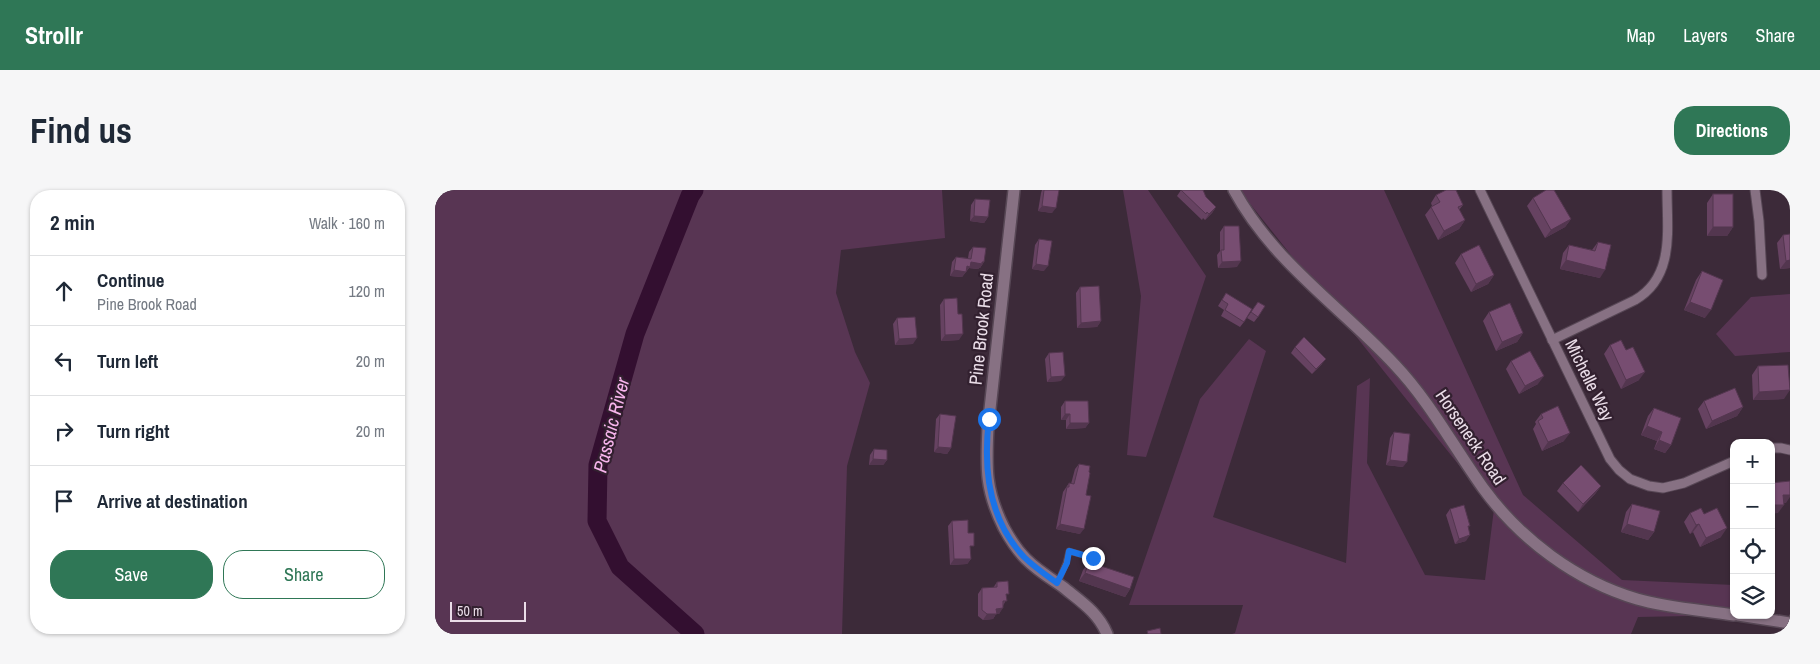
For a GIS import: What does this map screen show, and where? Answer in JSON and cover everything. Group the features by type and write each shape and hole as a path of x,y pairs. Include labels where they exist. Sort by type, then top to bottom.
{"street":[{"name":"Pine Brook Road","path":"1014,190 988,427 988,482 995,510 1015,547 1035,567 1092,610 1107,634"},
{"name":"Horseneck Road","path":"1234,190 1256,225 1276,250 1407,377 1430,406 1486,492 1523,534 1574,571 1618,593 1638,600 1730,614"},
{"name":"Michelle Way","path":"1480,190 1610,459 1624,475 1649,486 1670,488 1730,463"},
{"path":"1552,340 1635,300 1647,292 1654,284 1660,274 1666,255 1667,190"},
{"path":"1755,190 1762,275"},
{"path":"1775,448 1790,450"},
{"path":"1764,619 1790,623"}],"lane":[{"path":"1057,583 1067,563 1069,551 1093,558"}],"shaded area":[{"path":"435,190 942,190 945,238 841,250 836,293 855,352 870,383 847,466 842,634 435,634"},
{"path":"1123,190 1148,190 1206,276 1146,457 1127,455 1141,296"},
{"path":"1239,190 1384,190 1523,495 1622,580 1730,585 1730,615 1638,617 1631,634 1232,634 1235,633 1243,605 1129,605 1200,399 1249,339 1266,351 1213,517 1346,563 1357,386 1370,378 1367,463 1425,575 1485,580 1494,509"},
{"path":"1790,294 1790,352 1735,356 1716,334 1751,297"}],"building":[{"path":"1044,190 1059,190 1056,208 1042,206"},
{"path":"1181,190 1203,190 1206,197 1216,207 1209,214 1207,212 1206,214"},
{"path":"1446,190 1456,190 1463,205 1458,207 1465,220 1444,231 1431,207 1440,202 1436,195"},
{"path":"1546,190 1554,190 1571,219 1551,230 1533,198"},
{"path":"1713,194 1733,194 1733,227 1713,227"},
{"path":"975,199 990,200 988,217 974,216"},
{"path":"1224,226 1239,226 1241,261 1222,262 1221,250 1224,250"},
{"path":"1790,234 1790,260 1786,261 1783,235"},
{"path":"1039,239 1052,241 1048,266 1036,264"},
{"path":"1598,242 1611,245 1605,270 1566,260 1569,245 1595,251"},
{"path":"1479,245 1494,275 1476,284 1461,254"},
{"path":"973,247 986,248 984,262 982,264 971,262 970,267 967,266 966,272 954,270 956,257 971,259"},
{"path":"1702,271 1723,280 1711,310 1690,302"},
{"path":"1099,286 1101,321 1081,323 1080,287"},
{"path":"1226,293 1252,309 1244,322 1225,310 1228,304 1222,300"},
{"path":"957,298 958,314 962,314 963,334 945,335 944,299"},
{"path":"1258,302 1265,306 1258,317 1251,312"},
{"path":"1510,303 1523,333 1502,342 1489,312"},
{"path":"915,317 917,338 899,339 897,318"},
{"path":"1304,337 1326,359 1316,369 1295,347"},
{"path":"1621,340 1626,350 1633,347 1645,372 1626,380 1610,345"},
{"path":"1530,351 1544,376 1525,386 1511,361"},
{"path":"1063,352 1065,376 1051,377 1049,353"},
{"path":"1788,365 1790,390 1759,392 1758,366"},
{"path":"1735,388 1743,407 1712,421 1704,401"},
{"path":"1065,401 1088,401 1089,423 1070,423 1070,414 1065,414"},
{"path":"1558,406 1570,433 1548,442 1538,421 1543,418 1541,414"},
{"path":"1654,408 1681,418 1671,445 1659,440 1662,432 1647,426"},
{"path":"940,414 956,416 951,448 938,447"},
{"path":"1394,432 1410,434 1407,462 1390,460"},
{"path":"874,449 887,450 887,460 873,459"},
{"path":"1079,464 1090,466 1086,495 1091,496 1084,529 1060,524 1067,487 1069,487 1069,483 1074,484"},
{"path":"1581,465 1601,486 1583,504 1563,483"},
{"path":"1790,481 1790,495 1783,495 1784,505 1775,505 1775,483"},
{"path":"1632,504 1660,511 1654,532 1627,524"},
{"path":"1464,505 1470,526 1468,526 1470,535 1459,539 1450,509"},
{"path":"1701,508 1704,514 1717,508 1727,528 1706,538 1699,524 1696,525 1690,513"},
{"path":"968,520 968,533 974,533 974,546 970,546 971,559 954,559 952,521"},
{"path":"1089,562 1134,577 1130,589 1085,573"},
{"path":"1008,581 1009,594 1006,594 1007,601 1003,601 1003,608 996,609 997,614 987,614 982,610 982,588 997,587 997,582"},
{"path":"1160,628 1161,634 1148,634 1147,631"}],"waterway":[{"name":"Passaic River","path":"694,190 635,334 598,465 597,521 620,567 695,634"}],"route":[{"path":"989,419 987,455 988,482 991,497 995,510 1015,547 1024,558 1057,583 1067,563 1069,551 1093,558"}]}
